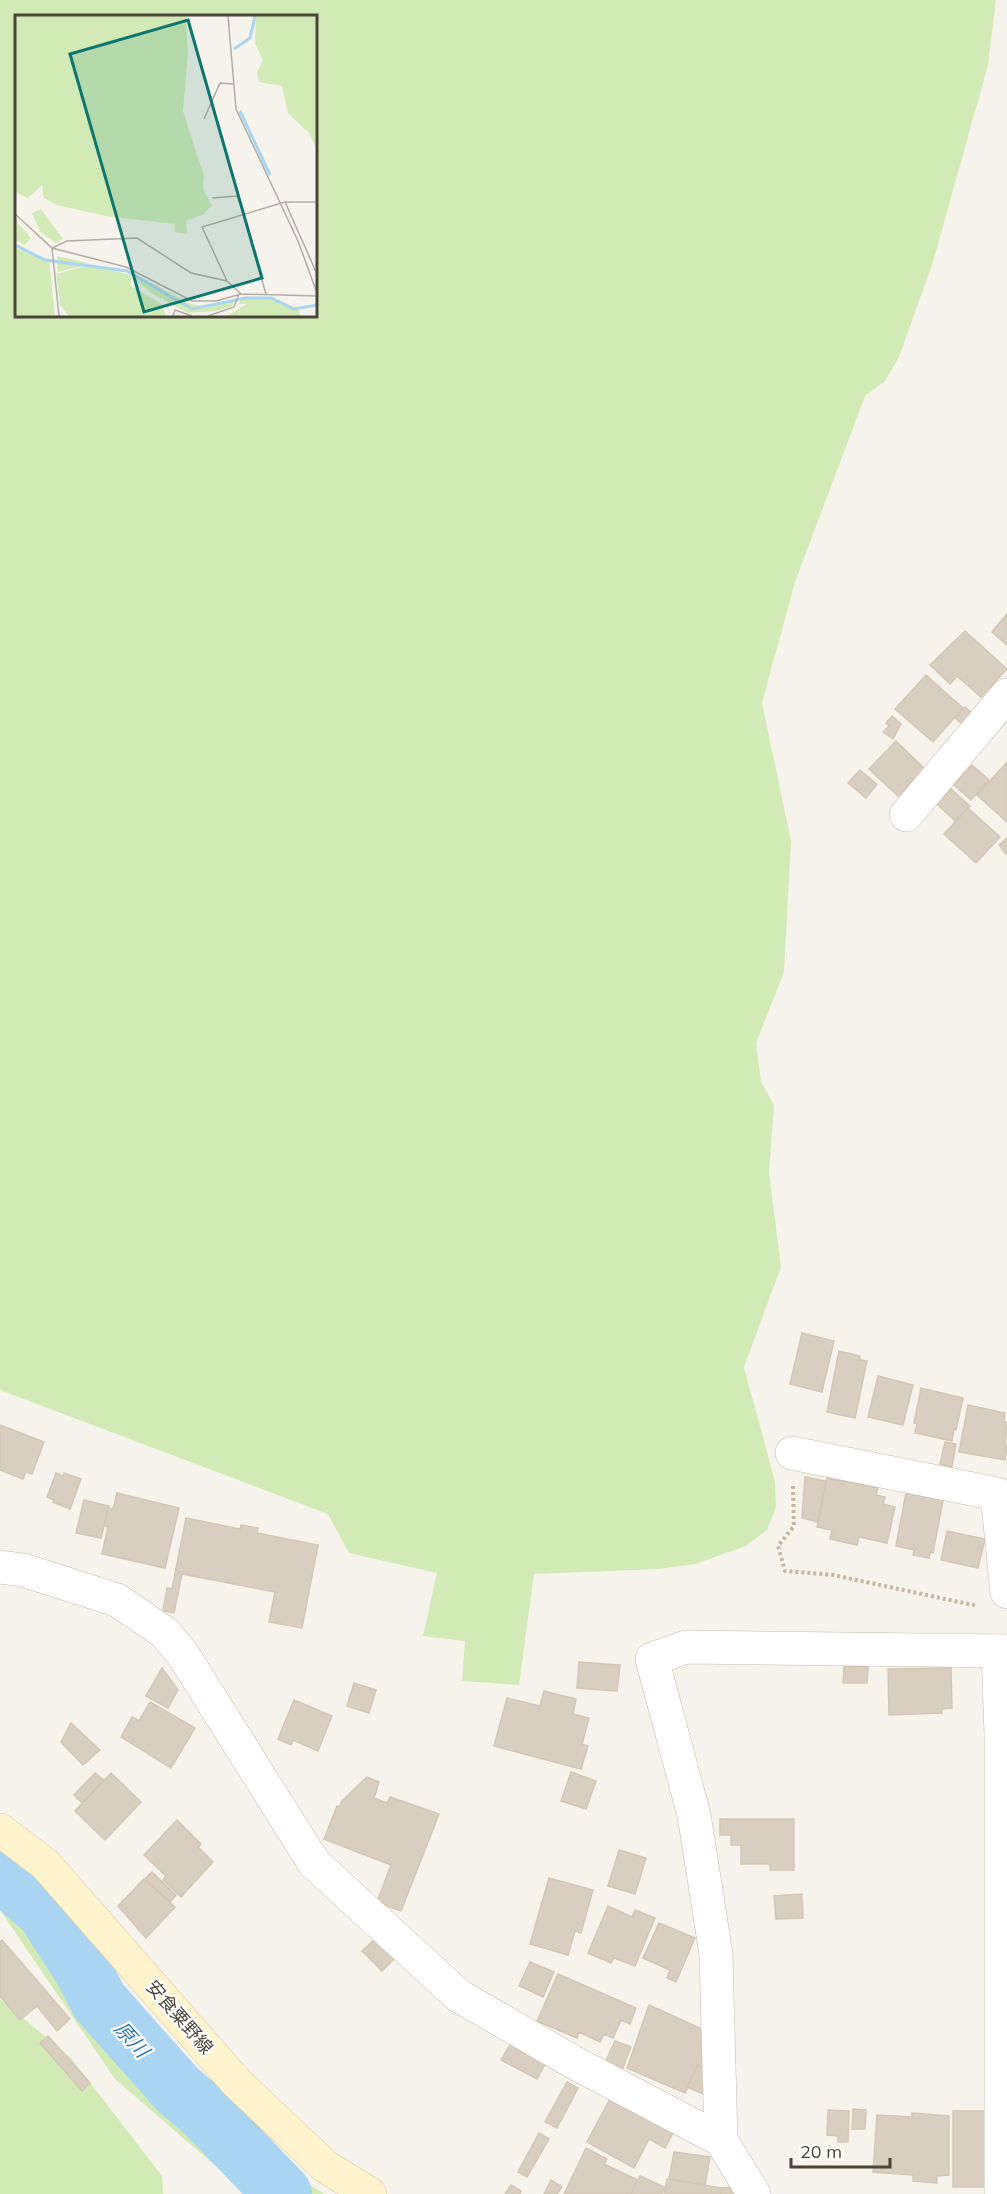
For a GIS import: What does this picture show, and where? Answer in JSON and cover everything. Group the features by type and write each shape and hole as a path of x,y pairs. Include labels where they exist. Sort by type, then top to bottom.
{"main road":[{"name":"安食粟野線","path":"0,1830 45,1864 237,2083 326,2167 370,2194"}],"street":[{"path":"906,815 1007,695"},
{"path":"792,1453 997,1494 995,1600"},
{"path":"0,1567 23,1570 117,1600 165,1633 182,1653 314,1863 459,1996 575,2064 721,2140"},
{"path":"754,2194 721,2140 716,1954 694,1815 652,1659 686,1647 1003,1651 1001,2194"}],"path":[{"path":"792,1453 794,1526 778,1546 785,1571 833,1575 995,1600"}],"green space":[{"path":"0,0 996,0 988,65 933,262 899,357 885,381 865,396 795,582 762,703 791,841 784,972 756,1043 761,1082 774,1105 769,1173 781,1267 744,1367 775,1482 776,1507 767,1530 746,1546 695,1564 658,1569 534,1574 519,1685 462,1681 465,1641 423,1636 437,1573 349,1553 328,1514 0,1390"},
{"path":"24,1885 210,2093 294,2174 324,2194 248,2194 115,2079 2,1913"},
{"path":"0,1999 71,2058 162,2176 163,2194 0,2194"}],"building":[{"path":"1007,614 1007,645 992,632"},
{"path":"965,631 1007,669 981,697 957,676 950,684 930,665"},
{"path":"926,675 963,708 933,742 895,709"},
{"path":"965,707 977,717 967,728 955,718"},
{"path":"892,716 901,724 893,739 883,732 889,726 886,723"},
{"path":"896,741 925,769 898,796 869,769"},
{"path":"1007,762 1007,822 977,795"},
{"path":"972,765 989,780 971,800 954,785"},
{"path":"860,770 877,784 866,798 848,783"},
{"path":"951,789 970,806 955,821 937,804"},
{"path":"968,808 1000,837 976,863 944,834"},
{"path":"1007,838 1007,853 1006,854 999,845"},
{"path":"802,1333 834,1341 822,1392 790,1384"},
{"path":"839,1351 860,1356 860,1360 867,1361 855,1418 827,1412"},
{"path":"878,1376 913,1385 903,1425 868,1417"},
{"path":"921,1388 963,1398 952,1441 915,1433 917,1424 914,1423"},
{"path":"968,1405 1005,1413 1007,1448 1005,1460 959,1452"},
{"path":"0,1425 44,1442 32,1474 26,1472 23,1479 0,1470"},
{"path":"945,1442 956,1444 952,1467 940,1464"},
{"path":"56,1473 63,1476 64,1473 81,1479 70,1509 47,1497"},
{"path":"805,1477 826,1481 818,1522 802,1518"},
{"path":"827,1478 878,1488 876,1495 885,1497 883,1504 895,1507 887,1543 859,1537 857,1545 830,1539 832,1530 817,1527"},
{"path":"117,1493 179,1508 165,1568 102,1554 108,1527 104,1525 108,1508 113,1509"},
{"path":"906,1493 943,1500 933,1553 930,1552 929,1558 913,1555 914,1550 896,1546"},
{"path":"84,1500 109,1506 101,1538 76,1533"},
{"path":"186,1518 240,1529 241,1525 258,1528 257,1533 318,1545 302,1628 269,1622 275,1592 182,1574 174,1613 163,1611 167,1588 172,1589"},
{"path":"947,1531 985,1539 978,1568 941,1560"},
{"path":"579,1662 620,1665 617,1691 577,1688"},
{"path":"844,1666 868,1667 867,1683 843,1683"},
{"path":"162,1668 178,1690 168,1708 146,1696"},
{"path":"951,1668 952,1708 942,1709 942,1713 889,1715 888,1669"},
{"path":"354,1683 376,1690 369,1713 347,1706"},
{"path":"544,1691 576,1699 573,1714 589,1718 582,1744 588,1746 581,1769 494,1746 507,1698 540,1706"},
{"path":"294,1700 332,1716 318,1751 293,1740 291,1745 278,1739"},
{"path":"150,1702 195,1728 171,1768 121,1737 132,1717 139,1721"},
{"path":"71,1723 100,1750 83,1765 61,1742"},
{"path":"571,1772 596,1781 586,1809 561,1801"},
{"path":"95,1773 104,1780 82,1803 74,1795"},
{"path":"111,1773 141,1802 105,1840 75,1811"},
{"path":"367,1777 379,1782 374,1798 387,1803 390,1797 439,1814 401,1911 377,1902 391,1865 324,1839 337,1806 339,1807 342,1801"},
{"path":"720,1819 794,1819 794,1870 770,1870 770,1864 741,1864 741,1845 731,1845 731,1835 720,1835"},
{"path":"177,1820 201,1844 198,1847 213,1862 181,1897 163,1880 166,1876 144,1855"},
{"path":"619,1850 646,1858 635,1894 608,1886"},
{"path":"152,1872 176,1895 170,1902 145,1879"},
{"path":"549,1878 593,1890 581,1933 575,1931 568,1955 530,1944"},
{"path":"144,1879 175,1907 146,1938 118,1906"},
{"path":"802,1894 803,1918 776,1919 774,1896"},
{"path":"608,1906 632,1917 635,1910 655,1918 635,1966 614,1958 611,1963 588,1953"},
{"path":"659,1923 695,1938 676,1982 667,1978 670,1970 643,1958"},
{"path":"375,1939 394,1959 382,1971 362,1951"},
{"path":"2,1940 70,2019 57,2031 37,2006 20,2020 0,1996 0,1942"},
{"path":"530,1962 554,1972 543,1997 519,1986"},
{"path":"558,1974 636,2008 630,2024 621,2020 613,2038 604,2034 600,2042 579,2032 577,2038 537,2021"},
{"path":"649,2005 700,2028 709,2055 703,2067 698,2064 685,2093 627,2068"},
{"path":"48,2036 90,2083 82,2091 40,2043"},
{"path":"513,2040 548,2059 537,2079 501,2060"},
{"path":"615,2041 631,2047 622,2070 605,2063"},
{"path":"698,2065 713,2071 704,2094 687,2087"},
{"path":"567,2082 578,2088 557,2128 545,2122"},
{"path":"611,2097 674,2131 665,2148 649,2139 634,2168 587,2142"},
{"path":"853,2109 866,2110 865,2129 852,2129"},
{"path":"828,2110 849,2111 848,2142 838,2142 838,2136 827,2135"},
{"path":"953,2111 987,2111 987,2187 953,2187"},
{"path":"912,2113 949,2116 949,2175 937,2176 937,2183 913,2181 913,2175 873,2172 877,2115 912,2117"},
{"path":"539,2133 549,2139 527,2177 518,2172"},
{"path":"586,2148 607,2159 604,2164 638,2180 631,2194 564,2194"},
{"path":"674,2152 710,2157 705,2186 669,2179"},
{"path":"640,2176 664,2187 662,2194 631,2194"},
{"path":"667,2179 722,2188 721,2194 664,2194"},
{"path":"551,2180 562,2187 557,2194 544,2194"},
{"path":"511,2185 521,2191 520,2194 505,2194"},
{"path":"733,2187 733,2194 721,2194 722,2188"}],"waterway":[{"name":"原川","path":"0,1872 45,1911 83,1970 99,2001 178,2090 203,2111 283,2194"}]}
